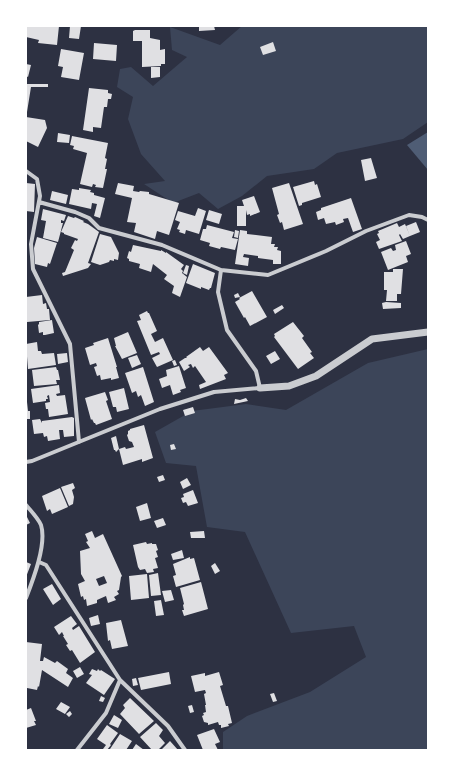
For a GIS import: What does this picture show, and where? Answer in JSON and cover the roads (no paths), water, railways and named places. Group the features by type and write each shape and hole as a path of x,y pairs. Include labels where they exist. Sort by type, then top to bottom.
{"street":[{"path":"26,171 37,179 40,196 31,244 33,269 43,286 70,344 79,442"},
{"path":"39,202 75,212 89,218 99,228 162,245 221,270 268,275 326,251 366,231 409,215 422,217 428,220"},
{"path":"221,270 218,292 227,330 256,371 260,388"},
{"path":"26,462 160,409 214,392 289,386 316,376 372,339 428,332"},
{"path":"26,504 40,524 42,536 39,562 26,598"},
{"path":"39,562 46,565 120,680 168,726 185,750"},
{"path":"77,750 106,713 120,680"}]}
